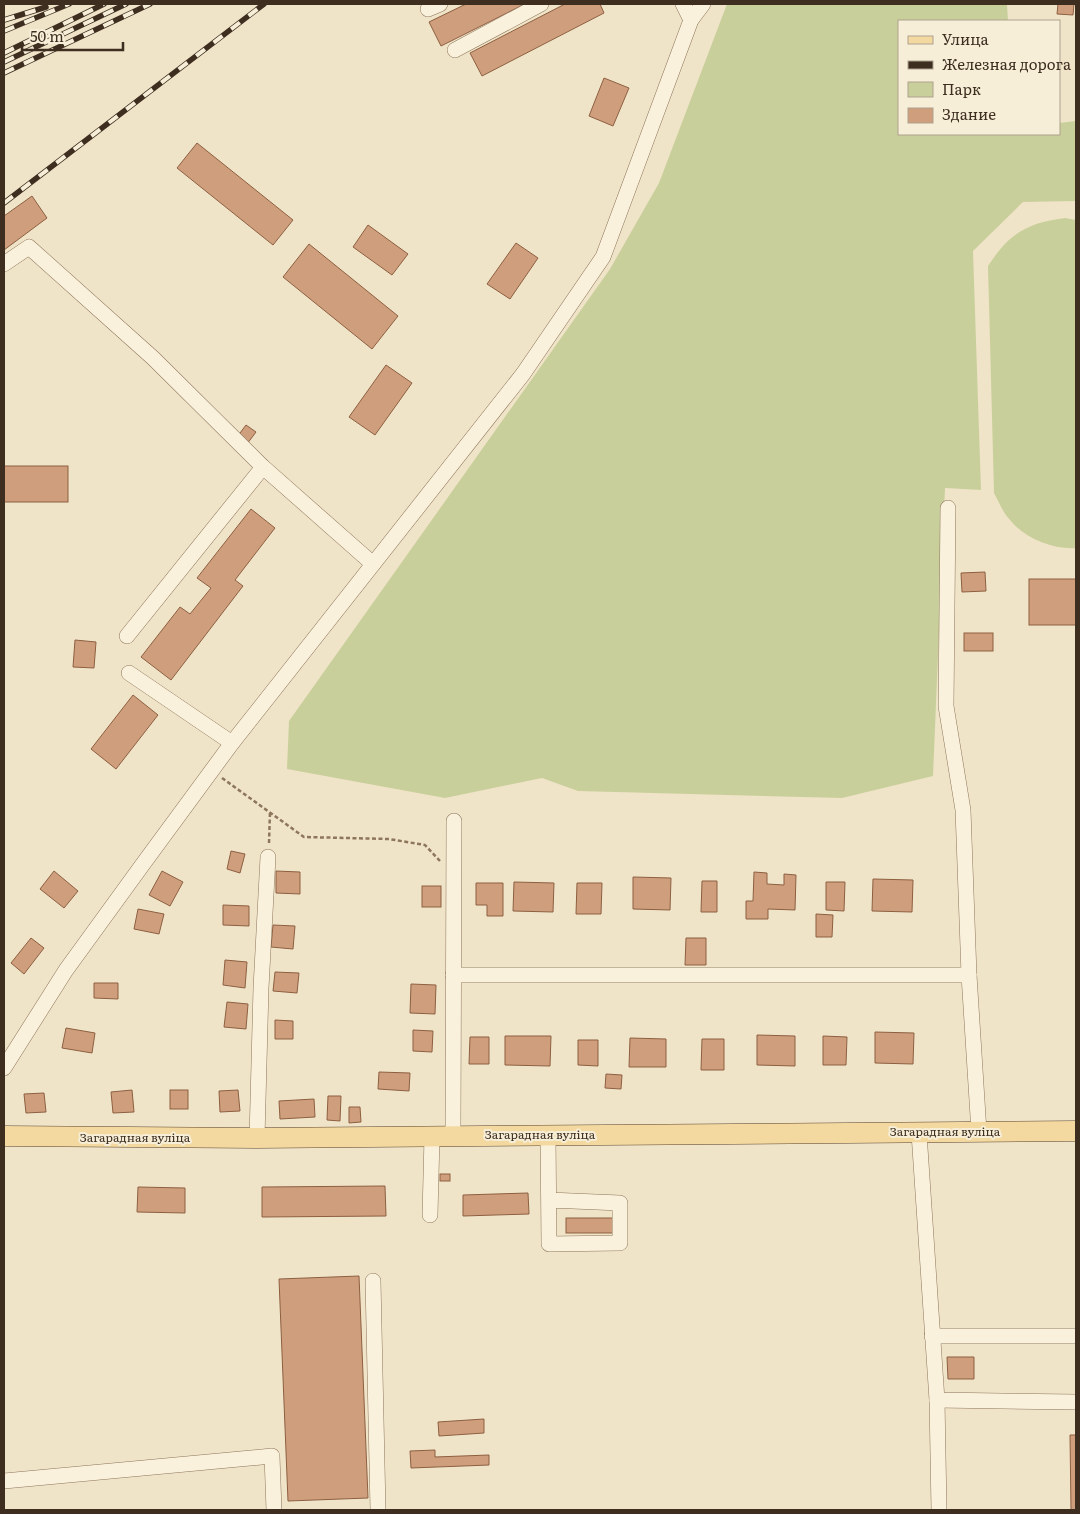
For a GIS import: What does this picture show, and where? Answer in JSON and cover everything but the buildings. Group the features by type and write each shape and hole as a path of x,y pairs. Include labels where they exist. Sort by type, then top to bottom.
{"main road":[{"name":"Загарадная вуліца","path":"4,1136 257,1138 1076,1131"}],"street":[{"path":"455,50 541,4"},
{"path":"683,4 691,20"},
{"path":"4,1068 66,970 213,772 232,743 523,374 603,257 691,20 703,4"},
{"path":"4,264 29,247 153,358 263,467 373,564"},
{"path":"127,636 263,467"},
{"path":"948,508 946,706 963,810 975,1100 979,1132"},
{"path":"129,673 232,743"},
{"path":"453,1136 454,822"},
{"path":"257,1138 260,988 268,857"},
{"path":"453,975 969,975"},
{"path":"919,1133 937,1400 939,1510"},
{"path":"548,1135 549,1244 620,1243 620,1202 549,1200"},
{"path":"430,1215 432,1136"},
{"path":"373,1280 378,1510"},
{"path":"932,1336 1076,1336"},
{"path":"937,1400 1076,1402"},
{"path":"4,1481 272,1456 274,1510"}],"path":[{"path":"213,772 304,837 389,839 425,845 454,879"},
{"path":"268,857 270,812"}],"green space":[{"path":"727,4 1007,4 1008,20 898,20 898,135 1060,135 1060,123 1076,121 1076,201 1023,202 973,251 981,490 945,488 933,776 842,798 578,791 542,778 445,798 287,769 289,721 610,269 659,183"},
{"path":"1065,218 1076,220 1076,548 1049,545 1023,532 1003,511 994,493 988,266 1003,246 1020,232 1039,223"}],"railway":[{"path":"4,31 69,4"},
{"path":"4,53 104,4"},
{"path":"4,62 126,4"},
{"path":"4,73 150,4"},
{"path":"4,203 264,4"},
{"path":"4,20 46,7"}]}
